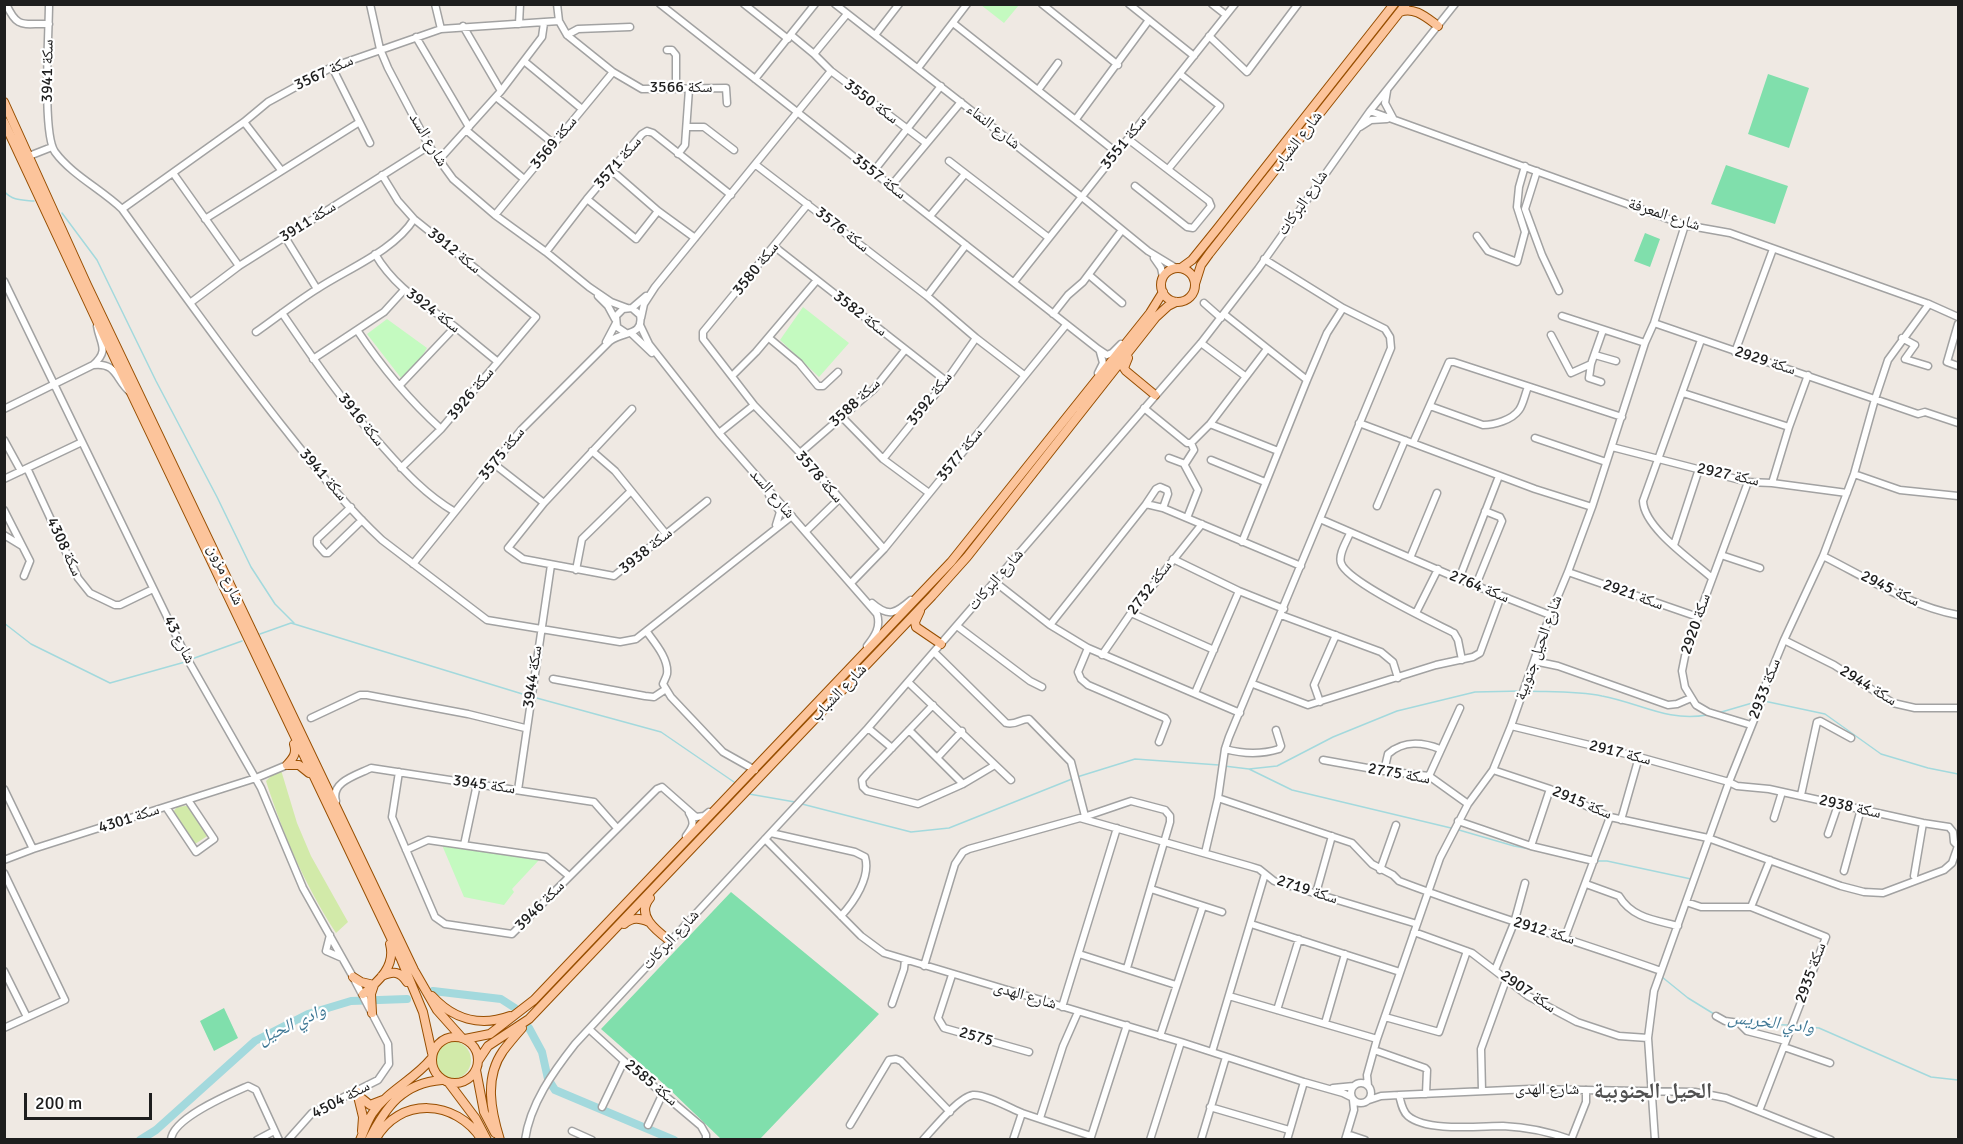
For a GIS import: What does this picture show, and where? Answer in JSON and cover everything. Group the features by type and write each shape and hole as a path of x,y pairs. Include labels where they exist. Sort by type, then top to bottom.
{"main road":[{"name":"شارع الشباب","path":"1178,268 1192,260 1394,4"},
{"name":"شارع الشباب","path":"1196,284 1201,266 1209,254 1406,4"},
{"path":"1400,12 1414,8 1438,26"},
{"name":"شارع مزون","path":"4,102 87,285 414,970 437,1010 464,1038"},
{"name":"شارع مزون","path":"4,122 383,923 423,1012 432,1056"},
{"path":"4,134 4,139"},
{"path":"1178,268 1192,275 1196,284 1194,293 1183,302 1170,300 1163,292 1161,285 1168,271 1178,268"},
{"name":"شارع الشباب","path":"464,1038 477,1038 490,1034 520,1012 547,987 951,562 1077,405 1163,292"},
{"name":"شارع الشباب","path":"477,1065 488,1046 529,1018 932,596 967,557 1145,331 1160,313 1176,302"},
{"path":"1145,331 1124,368 1155,395"},
{"path":"1090,402 1118,374 1135,378"},
{"path":"932,596 915,622 916,627 941,644"},
{"path":"885,645 908,629 925,633"},
{"path":"280,706 296,751 287,765"},
{"path":"287,765 295,764 304,768 317,784"},
{"path":"670,941 644,913 646,901 716,822"},
{"path":"567,979 625,922 639,918 650,922"},
{"path":"363,994 381,977 392,960 393,954 383,923"},
{"path":"414,970 439,1004 459,1017 486,1022 520,1012"},
{"path":"381,977 391,972 404,977 423,1012"},
{"path":"354,976 362,982 374,985"},
{"path":"372,1013 371,994 374,985"},
{"path":"499,1140 490,1101 494,1072 502,1052 529,1018"},
{"path":"364,1138 373,1113 385,1100 413,1078 432,1056 436,1046 447,1038 464,1038 473,1046 484,1112 499,1140"},
{"path":"432,1056 434,1071 446,1081 476,1119 487,1140"},
{"path":"364,1138 394,1101 410,1088 425,1081 463,1082 469,1078 477,1065"},
{"path":"357,1092 370,1105 385,1100"},
{"path":"357,1092 363,1117 364,1138"},
{"path":"375,1140 384,1126 394,1118 425,1108 440,1109 460,1117 471,1124 482,1140"}],"street":[{"path":"6,4 13,20 17,22 49,24"},
{"name":"سكة 3941","path":"49,4 47,121 52,147 75,172 122,209 252,388 362,520 382,540 487,621 620,642 636,639 792,516"},
{"name":"شارع السد","path":"370,4 380,49 429,146 453,179 495,215 589,287 611,302 629,308"},
{"path":"435,4 441,29"},
{"path":"519,24 520,4"},
{"name":"سكة 3566","path":"557,4 559,21 567,35 613,72 642,89 726,88 727,103"},
{"name":"سكة 3557","path":"660,4 1098,349"},
{"path":"744,4 814,54 831,71"},
{"path":"755,79 815,4"},
{"name":"شارع النماء","path":"836,4 1148,251 1178,268"},
{"path":"875,35 899,4"},
{"path":"918,68 968,4"},
{"path":"1042,4 1118,65"},
{"path":"1129,4 1194,56"},
{"path":"1212,4 1226,15"},
{"name":"سكة 3551","path":"1014,282 1235,4"},
{"path":"1209,36 1247,72 1298,4"},
{"path":"1381,20 1387,4"},
{"name":"شارع البركات","path":"525,1140 526,1130 548,1079 575,1044 868,728 1201,343 1272,249 1355,131 1455,4"},
{"path":"814,54 847,14"},
{"name":"سكة 3567","path":"122,209 244,122 268,102 332,68 441,29 559,21"},
{"path":"1076,119 1149,21"},
{"path":"438,161 499,94 542,37 544,23"},
{"path":"953,23 1116,152"},
{"path":"463,26 499,94 554,144"},
{"path":"567,35 578,29 630,27"},
{"path":"416,37 467,128 524,179"},
{"path":"667,50 672,50 676,55 676,89"},
{"path":"524,61 582,109"},
{"path":"1038,90 1058,63"},
{"path":"332,68 370,143"},
{"name":"سكة 3550","path":"798,113 831,71 926,143"},
{"name":"سكة 3569","path":"495,215 613,72"},
{"path":"1169,168 1220,106 1180,74"},
{"path":"873,172 941,87"},
{"path":"678,154 685,144 689,89"},
{"path":"1355,131 1371,120 1393,119 1385,103 1388,89"},
{"path":"891,186 961,102"},
{"name":"شارع المعرفة","path":"1370,111 1685,225 1730,233 1929,304 1959,317"},
{"path":"655,287 629,308 618,313 616,321 619,330 629,333 640,322 644,304 655,287 798,113"},
{"path":"244,122 281,170"},
{"path":"205,219 358,123"},
{"path":"687,128 704,127 734,150"},
{"name":"سكة 3571","path":"546,252 587,199 647,131 731,195"},
{"path":"1128,139 1169,168 1209,201 1211,206 1193,228 1186,227 1135,186"},
{"name":"سكة 3911","path":"190,303 239,266 429,146"},
{"path":"29,156 52,147"},
{"path":"949,161 1049,238"},
{"name":"سكة 3576","path":"756,165 927,296 1024,375"},
{"path":"1477,236 1488,251 1517,262 1525,232 1517,207 1519,187 1526,166"},
{"path":"612,170 658,211 695,238"},
{"path":"1537,171 1525,209 1534,236 1559,291"},
{"path":"172,173 239,266"},
{"path":"930,216 965,174"},
{"name":"سكة 3912","path":"382,175 398,201 414,219 536,317"},
{"path":"587,199 636,239 658,211"},
{"name":"سكة 3580","path":"704,332 808,204"},
{"path":"256,332 317,289 375,254 404,233 414,219"},
{"name":"شارع الحيل جنوبية","path":"1371,1060 1440,858 1468,804 1493,770 1511,726 1550,615 1592,507 1685,225"},
{"path":"1053,314 1068,295 1089,275 1122,230"},
{"path":"285,237 317,289"},
{"path":"927,296 966,245"},
{"name":"سكة 3582","path":"775,247 946,381"},
{"path":"1272,249 1275,266"},
{"path":"1735,351 1773,249"},
{"name":"شارع النماء","path":"1148,251 1159,264 1163,277"},
{"name":"سكة 3924","path":"375,254 391,278 404,290 455,327 498,363"},
{"path":"1205,853 1218,798 1225,748 1391,348 1391,342 1385,329 1343,308 1264,259"},
{"path":"1258,268 1275,266"},
{"path":"1089,275 1122,303"},
{"path":"732,376 769,338 817,280"},
{"name":"شارع 43","path":"4,281 188,660 256,778 293,866 363,994"},
{"name":"شارع السد","path":"589,287 608,306 616,321"},
{"path":"313,359 384,312 404,290"},
{"path":"1204,303 1307,380"},
{"name":"سكة 2933","path":"1655,1140 1648,1038 1650,1009 1661,970 1708,838 1784,640 1823,556 1847,493 1888,360 1929,304"},
{"path":"629,308 638,312 640,322"},
{"path":"1242,542 1307,380 1328,333 1343,308"},
{"name":"سكة 3916","path":"282,313 357,418 401,468 437,502 455,512"},
{"path":"1562,316 1646,344"},
{"name":"سكة 3926","path":"401,468 441,429 536,317"},
{"name":"سكة 3575","path":"600,350 616,321"},
{"path":"4,409 93,365 100,358 103,350 97,322"},
{"name":"شارع السد","path":"640,322 649,344 719,433 860,593"},
{"path":"1098,349 1104,354 1112,353 1142,322"},
{"name":"سكة 2929","path":"1654,323 1918,414 1925,412 1959,423"},
{"path":"1959,324 1947,362 1959,366"},
{"name":"سكة 3577","path":"851,583 884,549 1066,325"},
{"path":"400,385 455,327"},
{"path":"357,330 373,354 421,410 441,429"},
{"path":"1601,382 1589,378 1591,364 1603,330"},
{"name":"سكة 3578","path":"704,332 704,342 754,405 800,453 884,549"},
{"name":"شارع السد","path":"629,333 673,375"},
{"name":"سكة 3575","path":"413,564 521,430 600,350 619,335 629,333"},
{"path":"1551,335 1571,372 1591,364"},
{"path":"769,338 789,354 818,386 823,386 838,372"},
{"name":"سكة 3592","path":"883,459 946,381 976,338"},
{"path":"1902,338 1915,345 1905,359 1928,366"},
{"path":"1701,340 1643,501 1643,507 1653,524 1712,578"},
{"path":"1201,343 1245,376"},
{"path":"1077,405 1103,363 1098,349"},
{"path":"1191,443 1210,424 1267,349"},
{"name":"سكة 3588","path":"800,453 874,389 905,350"},
{"path":"1595,355 1616,361"},
{"path":"1413,443 1449,362 1622,417"},
{"path":"93,365 103,364 111,367 124,388 131,394"},
{"path":"1772,483 1808,375"},
{"path":"1430,406 1483,425 1490,425 1505,420 1519,410 1528,387"},
{"path":"1683,393 1789,427"},
{"path":"719,433 754,405"},
{"path":"1144,408 1187,443 1191,443"},
{"path":"494,464 544,503 632,409"},
{"path":"841,416 883,459 929,494"},
{"path":"1359,423 1498,476 1592,507"},
{"path":"1210,424 1278,451"},
{"path":"1535,438 1606,462"},
{"path":"4,440 24,469"},
{"path":"1377,506 1405,440"},
{"path":"4,479 82,442"},
{"path":"1184,464 1194,450 1191,443"},
{"name":"سكة 2927","path":"1612,447 1748,482 1847,493"},
{"path":"592,451 615,471 666,534"},
{"path":"1169,458 1184,464 1198,490 1187,518"},
{"path":"1211,460 1265,483"},
{"name":"سكة 4308","path":"24,469 85,589 115,605 120,605 153,589"},
{"path":"1674,545 1699,469"},
{"path":"1854,474 1900,490 1959,496"},
{"path":"1459,579 1498,476"},
{"path":"758,477 763,489 780,512 778,522 771,531"},
{"name":"سكة 2920","path":"1691,698 1685,687 1682,671 1685,656 1748,482"},
{"path":"1050,625 1156,489 1160,487 1167,490 1168,494 1163,508"},
{"path":"576,570 582,539 631,491"},
{"path":"1410,558 1437,493"},
{"path":"806,531 839,499"},
{"name":"سكة 3938","path":"544,503 508,548 523,559 614,576 707,501"},
{"path":"1146,504 1163,508 1301,566"},
{"path":"351,507 317,540 317,544 325,553 328,553 362,520"},
{"path":"4,510 30,561 24,576"},
{"path":"1476,585 1502,520 1485,511"},
{"name":"سكة 2764","path":"1320,519 1459,579 1550,615"},
{"name":"سكة 2732","path":"1102,655 1131,613 1202,524"},
{"path":"1350,533 1340,558 1343,568 1353,578 1454,633 1458,640 1462,660"},
{"path":"4,535 22,546"},
{"path":"1721,555 1760,568"},
{"name":"سكة 2945","path":"1823,556 1914,602 1942,612 1959,615"},
{"path":"1173,559 1283,612 1302,624 1336,634 1381,652 1389,658 1398,678"},
{"name":"سكة 3944","path":"518,790 525,728 551,565"},
{"path":"1416,613 1438,570"},
{"name":"سكة 2921","path":"1568,572 1698,618"},
{"path":"860,593 876,607 891,613 897,612 931,582"},
{"path":"994,582 1050,625 1088,648 1240,713"},
{"path":"1195,693 1239,591"},
{"path":"844,674 870,642 879,623 877,614 860,593"},
{"path":"1253,684 1303,704 1320,702 1436,665 1473,657 1480,653 1501,596"},
{"path":"1131,613 1214,650"},
{"path":"957,626 1029,681 1042,687"},
{"path":"647,632 666,663 667,674 663,684 671,697 723,752 755,770"},
{"path":"1320,702 1314,685 1336,634"},
{"name":"سكة 2944","path":"1784,640 1834,665 1893,703 1916,708 1959,708"},
{"path":"1088,648 1078,672 1081,679 1088,685 1165,718 1167,721 1160,742"},
{"path":"934,652 1006,723 1015,724 1029,719 1068,757 1083,817"},
{"path":"1534,661 1558,666 1668,705 1691,698 1696,705 1708,712 1751,725"},
{"path":"553,679 654,697 666,689"},
{"path":"908,682 1011,780"},
{"path":"311,718 360,695 367,695 468,714 525,728"},
{"path":"933,705 862,780 863,787 918,804 963,784 995,765"},
{"path":"1429,776 1460,708"},
{"path":"1800,795 1817,722 1821,721 1851,738"},
{"name":"سكة 2917","path":"1511,726 1640,757 1729,782"},
{"path":"868,728 892,748"},
{"path":"909,730 963,784"},
{"path":"1225,748 1256,754 1279,749 1281,746 1276,730"},
{"path":"937,758 962,731"},
{"path":"1384,771 1388,754 1400,746 1422,743 1440,749"},
{"path":"1621,820 1640,757"},
{"path":"313,760 328,782 342,783"},
{"name":"سكة 2775","path":"1323,760 1429,776 1468,804"},
{"name":"سكة 4301","path":"4,860 256,778 287,765"},
{"name":"سكة 3945","path":"342,783 370,768 594,802 617,828"},
{"name":"سكة 2915","path":"1493,770 1550,789 1610,817 1708,838 1841,886 1864,892 1883,893 1944,870 1952,864 1958,846"},
{"name":"سكة 3946","path":"399,772 392,817 435,916 445,924 512,934 617,828 662,787 685,808"},
{"name":"سكة 2938","path":"1729,782 1737,786 1800,795 1949,827 1953,832 1954,842 1958,846"},
{"path":"342,783 334,795 345,828"},
{"path":"464,845 477,784"},
{"path":"685,808 696,817 704,816 741,784"},
{"path":"4,789 33,849"},
{"path":"1531,846 1550,789"},
{"path":"1774,818 1782,792"},
{"name":"سكة 2912","path":"1218,798 1352,843 1372,864 1393,875 1399,881 1514,922 1661,970"},
{"path":"166,807 196,852 214,839 188,800"},
{"path":"924,966 955,864 963,852 1131,801 1165,810 1170,816 1170,822 1128,968"},
{"path":"1828,834 1838,805"},
{"path":"662,866 693,827 692,818 685,808"},
{"path":"1844,871 1861,809"},
{"name":"سكة 2719","path":"1083,817 1258,869 1274,881 1417,924"},
{"path":"1565,937 1610,817"},
{"path":"1458,821 1531,846 1594,861"},
{"path":"1914,876 1923,823"},
{"path":"1380,870 1396,825"},
{"path":"1062,1007 1117,828"},
{"path":"771,833 855,852 865,857 866,865 857,896 841,916"},
{"path":"1316,893 1332,836"},
{"name":"شارع الهدى","path":"765,839 841,916 873,946 884,953 1160,1035 1323,1087 1352,1099"},
{"path":"406,850 428,840 546,857 569,876"},
{"path":"1752,907 1770,860"},
{"path":"4,873 65,1000 4,1028"},
{"path":"1212,1052 1265,874"},
{"path":"1495,970 1514,922 1525,883"},
{"path":"1586,884 1620,896 1625,906 1636,915 1678,926"},
{"path":"1151,889 1222,912"},
{"name":"سكة 2935","path":"1686,902 1701,908 1752,907 1826,937 1759,1110"},
{"path":"1160,1035 1203,906"},
{"path":"1251,924 1400,972"},
{"name":"سكة 2907","path":"1414,932 1467,951 1537,1001 1577,1022 1619,1036 1648,1038"},
{"path":"330,935 326,951 343,958"},
{"path":"1277,1010 1299,939"},
{"path":"1384,1017 1439,1032 1467,951"},
{"path":"1079,954 1176,985"},
{"path":"1325,1023 1345,954"},
{"path":"892,1004 905,960"},
{"path":"4,971 27,1017"},
{"name":"2575","path":"952,975 938,1018 939,1023 944,1028 1029,1052"},
{"path":"1482,1091 1481,1049 1506,980"},
{"name":"سكة 4504","path":"288,1140 312,1113 378,1080 389,1064 388,1044 363,994"},
{"path":"1229,996 1377,1039"},
{"path":"1040,1118 1063,1046 1078,1012"},
{"path":"1716,1016 1725,1021 1739,1023 1747,1031 1830,1063"},
{"path":"923,1140 961,1100 971,1095 980,1096 1091,1138 1127,1025"},
{"name":"سكة 2585","path":"589,1029 701,1126 706,1140"},
{"path":"1150,1140 1181,1042"},
{"path":"1374,1050 1425,1068 1427,1070 1426,1094"},
{"path":"1201,1140 1226,1057"},
{"path":"850,1125 889,1060 896,1059 901,1061 950,1112"},
{"path":"1346,1137 1354,1110 1351,1091 1371,1060"},
{"path":"1346,1137 1356,1112 1371,1094 1368,1087 1371,1060"},
{"path":"602,1107 624,1061"},
{"path":"1287,1140 1304,1082"},
{"path":"1355,1085 1362,1083 1368,1087"},
{"name":"شارع الهدى","path":"1323,1087 1341,1088 1355,1085"},
{"path":"171,1140 173,1131 185,1120 248,1086 254,1088 279,1140"},
{"name":"شارع الهدى","path":"1368,1087 1381,1093 1399,1095"},
{"name":"شارع الهدى","path":"1366,1101 1381,1096 1530,1089 1695,1092 1759,1110 1831,1140"},
{"path":"1399,1095 1404,1112 1419,1121 1457,1128 1505,1126 1525,1128 1571,1139 1586,1102 1586,1090"},
{"path":"648,1125 663,1093"},
{"path":"1352,1099 1358,1103 1366,1101"},
{"path":"1210,1107 1289,1130"},
{"path":"1013,1140 1022,1113"},
{"path":"257,1140 274,1131"},
{"path":"572,1131 592,1140"},
{"path":"930,1133 934,1140"},
{"path":"1346,1137 1365,1140"}],"green space":[{"path":"981,5 1019,5 1004,23"},
{"path":"1768,74 1809,88 1789,148 1748,134"},
{"path":"1726,165 1788,186 1775,224 1711,204"},
{"path":"1645,233 1660,239 1650,267 1634,261"},
{"path":"803,307 849,343 819,377 780,340"},
{"path":"387,319 427,348 416,366 401,378 367,334"},
{"path":"281,770 297,823 311,856 348,922 336,933 305,878 273,802 266,781"},
{"path":"190,806 209,835 195,844 173,812 177,807"},
{"path":"442,845 539,860 512,889 514,892 504,905 464,897"},
{"path":"731,892 879,1014 760,1139 721,1139 666,1086 601,1029"},
{"path":"224,1008 238,1038 214,1051 200,1021"},
{"path":"452,1041 466,1046 471,1060 466,1074 452,1079 438,1074 433,1060 438,1046"}],"waterway":[{"path":"4,191 14,198 34,201"},
{"path":"62,213 97,260 251,567 275,604 294,623"},
{"path":"4,623 31,644 110,683 185,662"},
{"path":"260,634 291,623 529,696"},
{"path":"189,660 242,641"},
{"path":"1224,766 1249,769 1277,766 1333,737 1397,711 1475,692 1522,691"},
{"path":"1527,691 1593,694 1666,714 1707,715"},
{"path":"533,697 661,732 734,782"},
{"path":"1718,713 1759,701"},
{"path":"1764,701 1825,714 1881,754 1958,774"},
{"path":"1077,777 1135,759 1219,765"},
{"path":"1249,769 1292,790 1451,828"},
{"path":"802,804 911,832 949,828 1072,779"},
{"path":"749,794 795,802"},
{"path":"1459,830 1514,846 1541,851"},
{"path":"1596,861 1607,861 1691,879"},
{"name":"وادي الخريس","path":"1662,977 1688,998 1714,1014"},
{"name":"وادي الحيل","path":"433,991 501,999 515,1008"},
{"name":"وادي الحيل","path":"140,1140 156,1130 255,1041 308,1014 351,1001 407,999"},
{"name":"وادي الخريس","path":"1742,1022 1788,1025"},
{"name":"وادي الخريس","path":"1796,1026 1819,1028 1931,1077 1958,1080"},
{"name":"وادي الحيل","path":"529,1028 542,1052 548,1079 555,1090 674,1140"}],"district":[{"name":"الحيل الجنوبية","path":"1653,1092"}]}
